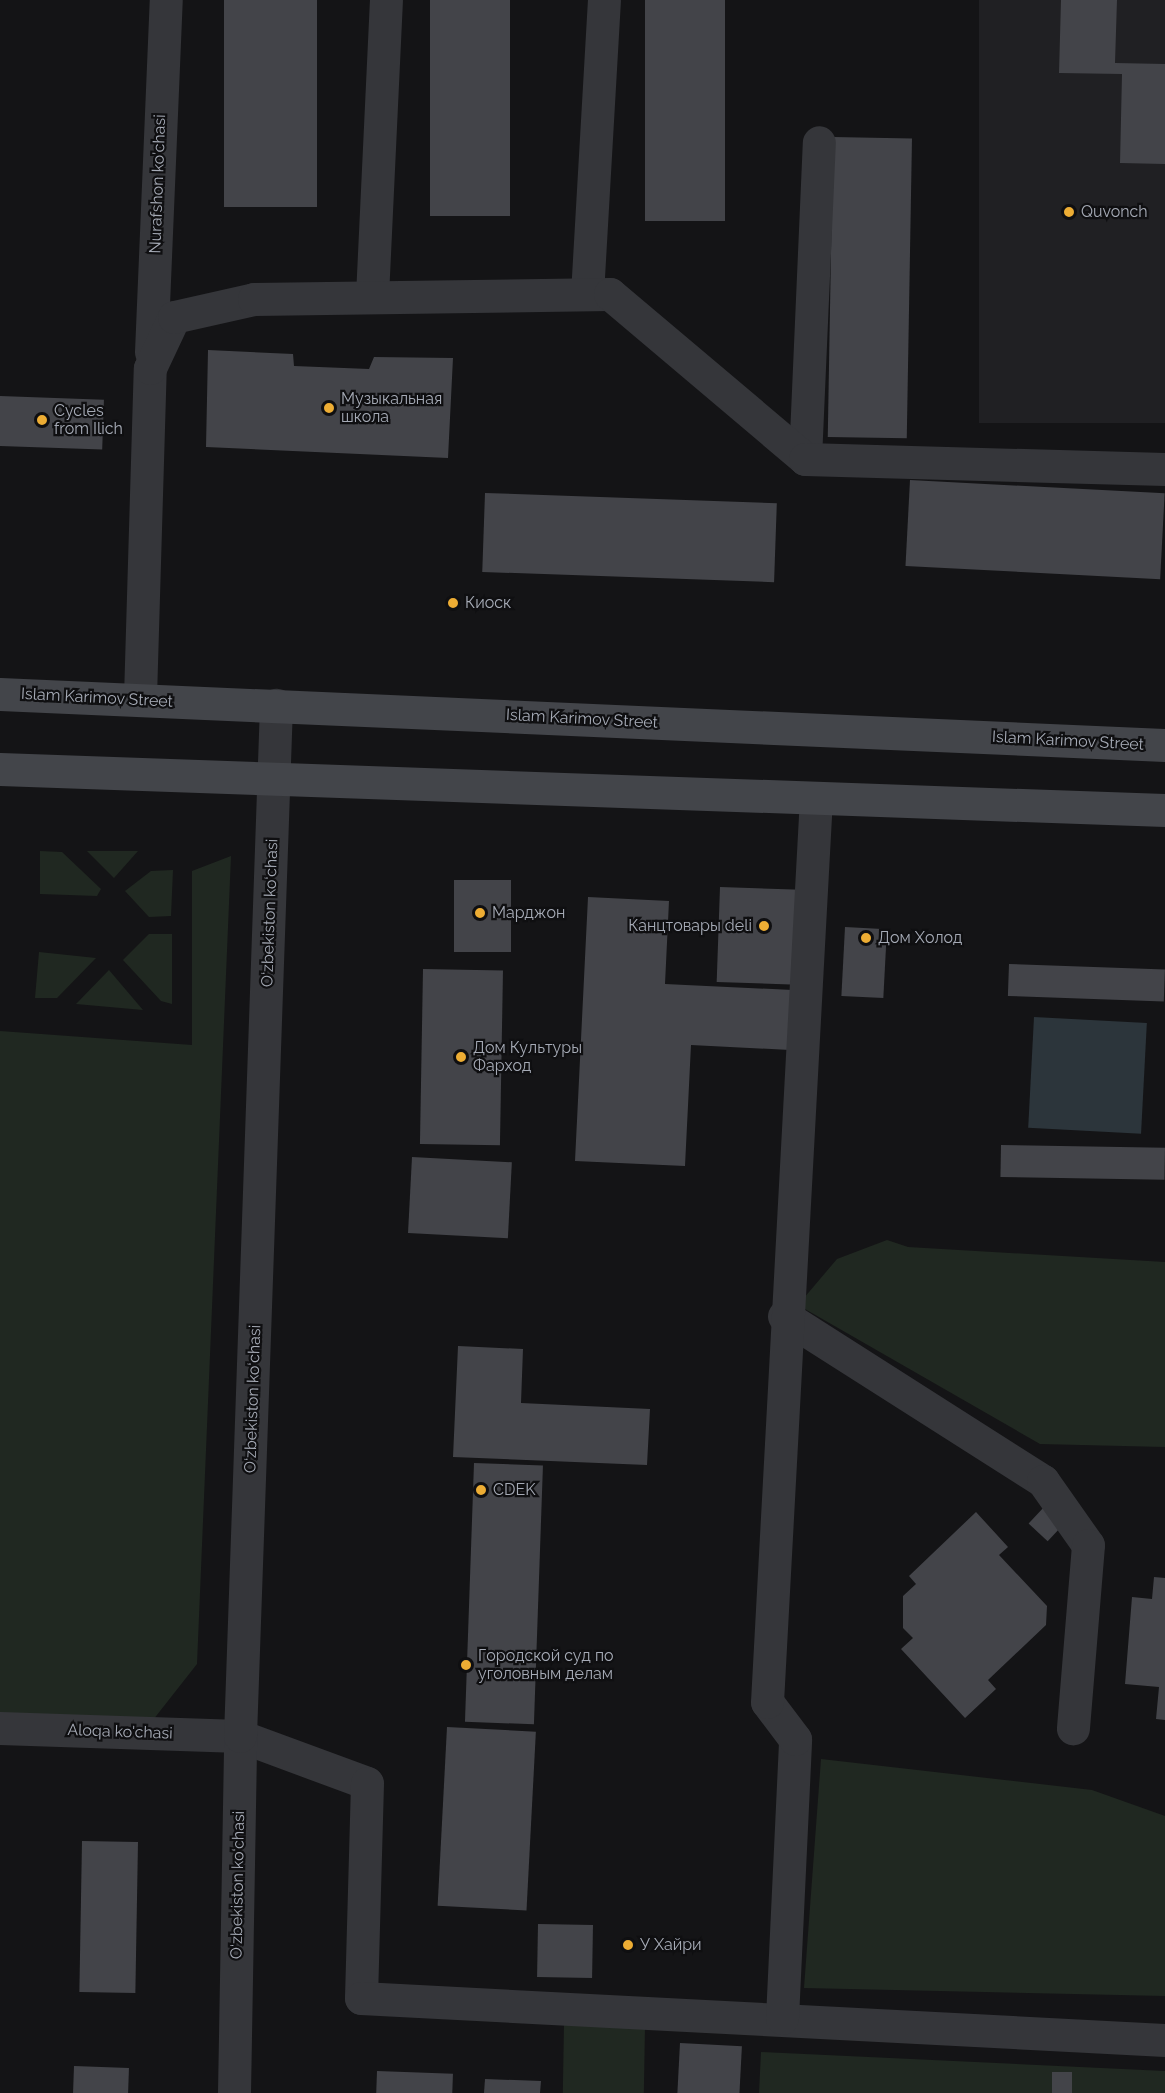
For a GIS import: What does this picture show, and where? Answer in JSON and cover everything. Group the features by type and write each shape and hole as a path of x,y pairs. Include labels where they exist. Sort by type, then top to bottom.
{"main road":[{"name":"Islam Karimov Street","path":"0,694 140,697 1165,745"},
{"path":"0,769 1165,810"}],"street":[{"name":"Nurafshon ko'chasi","path":"140,697 150,368 166,0"},
{"path":"372,296 386,0"},
{"path":"587,294 604,0"},
{"path":"805,459 819,142"},
{"path":"150,368 174,317 254,299 610,294 805,459 1165,469"},
{"name":"O‘zbekiston ko‘chasi","path":"234,2093 240,1736 276,705"},
{"path":"816,798 784,1316 767,1702 795,1739 782,2018 1165,2040"},
{"path":"784,1316 1043,1481 1056,1499 1088,1545 1073,1728"},
{"name":"Aloqa ko'chasi","path":"0,1728 240,1736 367,1783 361,1998 782,2018"}],"shaded area":[{"name":"Quvonch","path":"979,0 1165,0 1165,423 979,423"},
{"path":"40,851 62,852 101,889 97,896 40,894"},
{"path":"87,851 138,851 114,878"},
{"path":"231,856 197,1664 153,1720 0,1716 0,1031 192,1045 192,871"},
{"path":"173,870 171,916 149,917 125,891 151,871"},
{"path":"149,934 172,934 172,1004 161,1001 123,960"},
{"path":"39,952 96,958 57,998 35,998"},
{"path":"109,970 143,1010 76,1004"},
{"path":"1034,1017 1147,1023 1141,1134 1028,1128"},
{"path":"887,1240 908,1247 1165,1262 1165,1447 1040,1444 798,1305 837,1259"},
{"path":"821,1759 1092,1790 1165,1816 1165,1996 804,1988"},
{"path":"564,2025 645,2026 644,2093 563,2093"},
{"path":"761,2052 1165,2071 1165,2093 759,2093"}],"building":[{"path":"224,0 317,0 317,207 224,207"},
{"path":"430,0 510,0 510,216 430,216"},
{"path":"645,0 725,0 725,221 645,221"},
{"path":"1061,0 1117,0 1115,63 1165,64 1165,164 1120,163 1122,74 1059,73"},
{"path":"833,137 912,138 907,438 828,437"},
{"name":"Музыкальная школа","path":"208,350 293,354 294,366 369,369 374,357 453,358 448,458 206,447"},
{"path":"0,396 104,400 102,450 0,446"},
{"path":"910,480 1165,493 1160,579 905,566"},
{"path":"485,493 777,503 774,582 482,572"},
{"path":"454,880 511,880 511,952 454,952"},
{"path":"720,887 801,890 798,985 717,982"},
{"path":"588,897 669,901 665,984 793,990 790,1050 691,1045 685,1166 575,1161"},
{"path":"845,927 887,929 883,998 841,996"},
{"path":"1009,964 1165,969 1164,1001 1008,996"},
{"name":"Дом Культуры Фарход","path":"423,969 503,970 500,1145 420,1144"},
{"path":"1001,1145 1165,1148 1164,1180 1000,1177"},
{"path":"412,1157 512,1162 508,1238 408,1233"},
{"path":"458,1346 523,1349 521,1403 650,1409 647,1465 453,1457"},
{"path":"474,1463 543,1465 534,1724 465,1722"},
{"path":"1045,1506 1064,1524 1048,1541 1029,1524"},
{"path":"976,1512 1008,1547 999,1555 1047,1606 1046,1625 988,1680 996,1689 965,1718 901,1649 913,1638 903,1628 903,1596 916,1584 909,1576"},
{"path":"1154,1577 1165,1578 1165,1720 1156,1719 1159,1687 1125,1684 1132,1597 1152,1599"},
{"path":"447,1727 536,1732 527,1910 438,1906"},
{"path":"82,1841 138,1842 135,1993 79,1992"},
{"path":"538,1924 593,1925 592,1978 537,1977"},
{"path":"680,2043 742,2046 739,2093 677,2093"},
{"path":"74,2066 129,2068 128,2093 73,2093"},
{"path":"377,2071 453,2074 452,2093 376,2093"},
{"path":"1052,2072 1072,2072 1072,2093 1052,2093"},
{"path":"485,2079 541,2081 540,2093 484,2093"}],"place":[{"name":"Quvonch","path":"1069,212"},
{"name":"Музыкальная школа","path":"329,408"},
{"name":"Cycles from Ilich","path":"42,420"},
{"name":"Киоск","path":"453,603"},
{"name":"Марджон","path":"480,913"},
{"name":"Канцтовары deli","path":"764,926"},
{"name":"Дом Холод","path":"866,938"},
{"name":"Дом Культуры Фарход","path":"461,1057"},
{"name":"CDEK","path":"481,1490"},
{"name":"Городской суд по уголовным делам","path":"466,1665"},
{"name":"У Хайри","path":"628,1945"}]}
